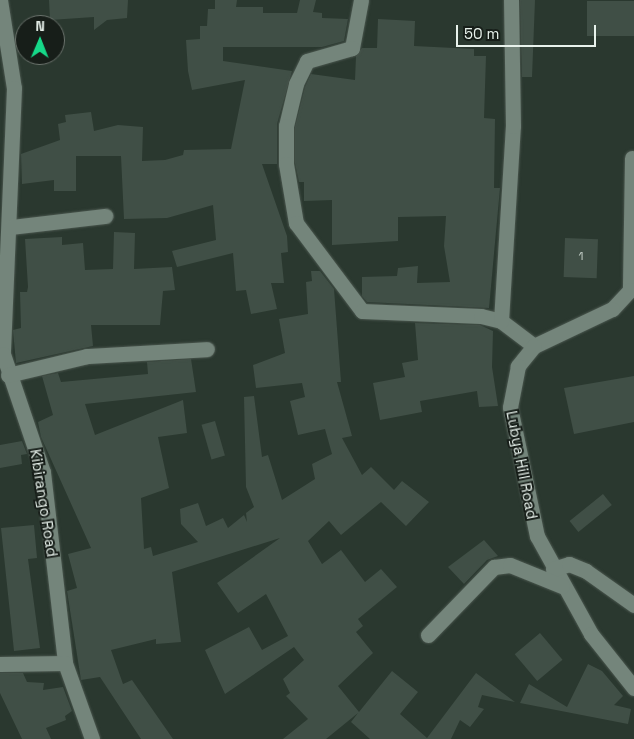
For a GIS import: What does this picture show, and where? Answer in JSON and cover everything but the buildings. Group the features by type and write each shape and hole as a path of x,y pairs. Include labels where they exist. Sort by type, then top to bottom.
{"street":[{"name":"Kibirango Road","path":"0,0 14,88 12,226 2,323 8,375 43,472 66,662 92,739"},
{"path":"361,0 352,48 307,61 296,84 286,126 286,164 296,223 362,311 443,311 501,322 534,346"},
{"path":"501,322 513,126 511,0"},
{"name":"Lubya Hill Road","path":"632,158 630,290 612,309 534,346 518,366 510,407 523,485 537,536 562,586 591,634 634,688"},
{"path":"12,226 105,216"},
{"path":"8,375 87,356 207,349"},
{"path":"553,569 569,564 586,571 634,605"},
{"path":"428,635 494,567 510,565 562,586"},
{"path":"0,664 66,662"}]}
